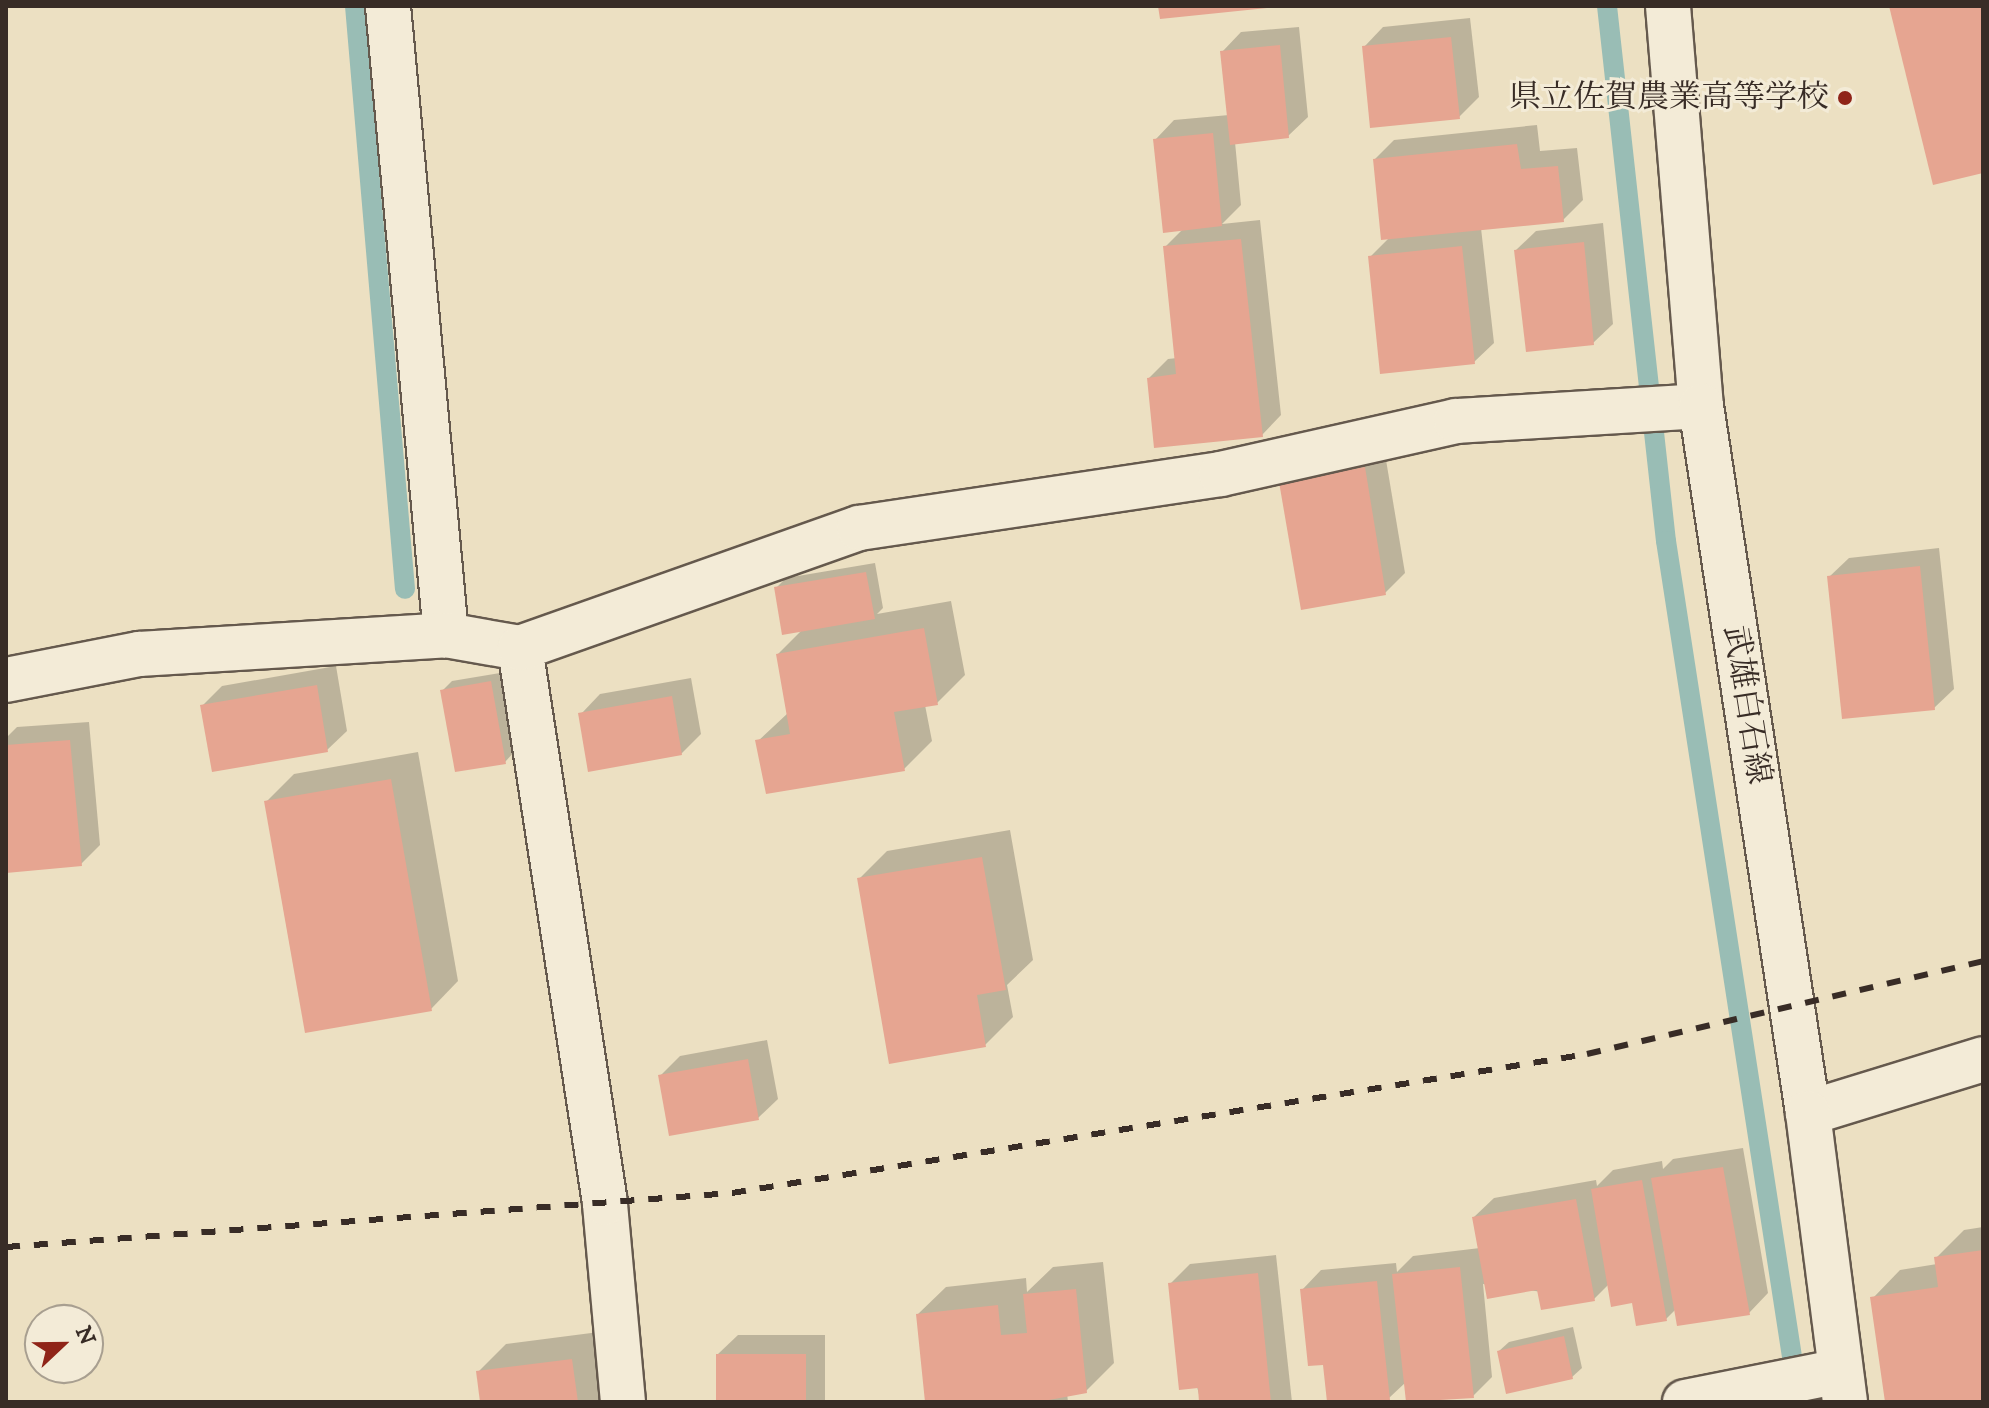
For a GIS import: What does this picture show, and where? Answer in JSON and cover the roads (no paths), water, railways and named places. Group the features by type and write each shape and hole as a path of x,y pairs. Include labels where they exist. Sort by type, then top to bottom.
{"street":[{"path":"388,6 446,635"},
{"name":"武雄白石線","path":"1668,6 1688,408 1808,1113 1833,1383"},
{"path":"6,680 139,654 446,635 520,648 859,528 1221,474 1456,421 1688,408"},
{"path":"520,648 605,1203 623,1402"},
{"path":"1808,1113 1983,1059"},
{"path":"1685,1402 1765,1384 1833,1383"}],"waterway":[{"path":"355,6 405,589"},
{"path":"1607,6 1666,541 1799,1402"}],"railway":[{"path":"6,1247 732,1193 1587,1054 1983,961"}],"place":[{"name":"県立佐賀農業高等学校","path":"1845,98"}]}
